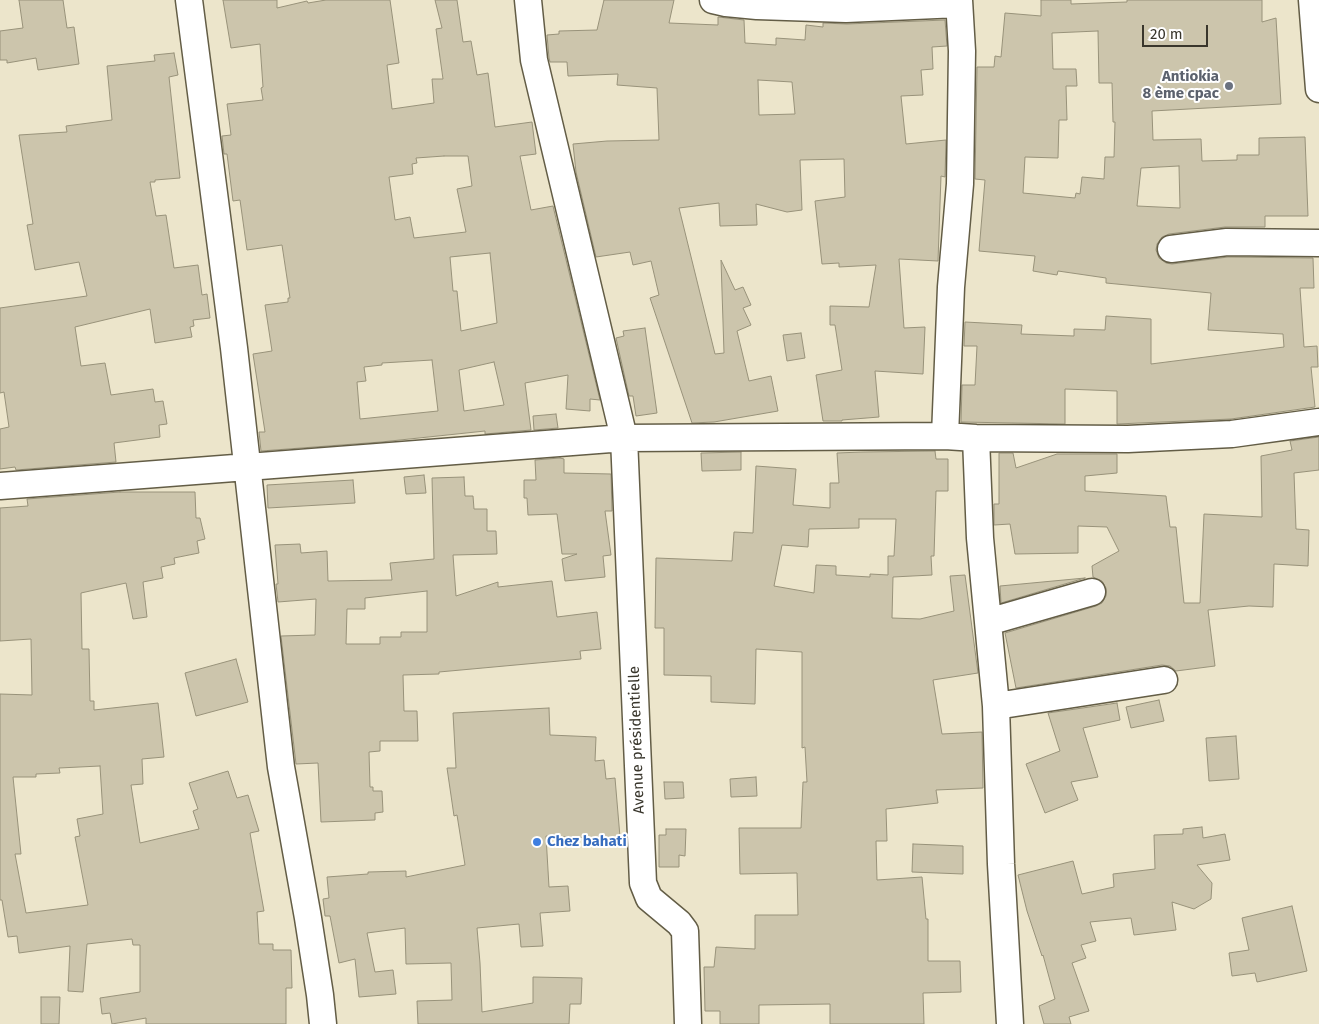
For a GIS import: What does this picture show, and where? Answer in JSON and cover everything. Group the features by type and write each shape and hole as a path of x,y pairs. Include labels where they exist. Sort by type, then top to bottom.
{"street":[{"path":"189,0 234,348 281,767 308,918 323,1024"},
{"name":"Avenue présidentielle","path":"528,0 534,60 624,438 643,883 649,898 679,923 685,931 688,1024"},
{"path":"713,0 757,6 846,9 959,2 962,50 960,184 951,287 945,436"},
{"path":"1312,0 1319,90"},
{"path":"1171,249 1227,242 1319,243"},
{"path":"0,486 624,438 945,436 1128,439 1232,434 1319,422"},
{"path":"976,438 980,538 996,706 1001,864 1010,1024"},
{"path":"988,622 1092,592"},
{"path":"996,706 1164,680"}],"building":[{"path":"19,0 63,0 67,28 74,27 79,64 38,70 36,58 7,63 7,60 0,60 0,31 23,28"},
{"path":"223,0 277,0 277,8 307,1 308,3 326,0 390,0 399,63 387,65 392,109 434,103 432,79 443,79 436,29 442,28 435,0 457,0 463,42 471,41 477,75 488,73 495,127 532,122 536,154 520,156 531,210 553,206 600,400 590,399 590,411 566,409 568,375 525,383 531,430 485,434 485,431 381,442 261,451 259,432 265,432 253,354 272,351 265,305 288,302 288,298 290,298 282,245 247,250 240,200 233,201 227,154 224,154 222,136 231,135 227,104 263,100 261,88 263,87 260,44 231,48","holes":["468,156 472,186 457,189 466,232 414,238 410,217 395,220 389,177 413,174 412,164 417,163 416,158","490,253 497,323 461,331 457,291 453,291 450,257","432,360 438,411 360,419 357,382 366,381 364,367 382,365 382,363","494,362 504,405 464,411 459,370"]},
{"path":"604,0 674,0 669,23 718,25 718,17 744,20 745,43 776,45 776,38 805,40 806,25 823,27 823,23 847,24 945,20 947,46 932,47 933,69 921,70 923,95 901,96 906,144 946,140 945,177 941,176 938,261 899,259 904,328 925,327 923,374 875,371 879,417 823,421 816,375 842,370 835,325 830,325 830,306 869,307 876,265 839,267 839,263 822,264 815,201 845,197 844,159 800,160 802,210 787,212 756,204 757,225 720,226 719,203 679,208 715,354 724,353 721,260 735,290 743,287 751,305 743,308 751,325 737,331 749,381 771,376 778,411 714,422 692,423 650,298 659,295 651,261 633,265 630,252 596,257 576,172 573,144 659,140 657,88 617,85 618,74 568,76 567,62 550,62 547,35 559,34 559,31 597,30","holes":["758,80 792,82 795,114 759,115"]},
{"path":"1041,0 1071,0 1071,4 1127,2 1127,0 1262,0 1262,22 1276,18 1281,104 1152,111 1153,140 1201,139 1202,161 1237,160 1237,155 1259,155 1259,138 1305,137 1308,216 1265,216 1265,227 1225,227 1169,234 1162,237 1157,244 1156,250 1159,258 1166,263 1172,264 1228,257 1313,258 1314,288 1300,288 1304,347 1317,346 1318,367 1311,367 1315,407 1231,419 1117,424 1117,391 1065,389 1065,424 961,422 962,385 975,385 977,346 964,346 965,322 1022,325 1021,334 1074,336 1074,329 1105,330 1106,316 1151,319 1151,364 1284,347 1283,334 1208,330 1211,293 1106,283 1106,278 1058,271 1057,275 1033,271 1035,256 979,251 985,180 975,179 977,67 994,67 995,56 1001,57 1005,13 1041,16","holes":["1098,31 1099,83 1112,83 1113,122 1115,122 1114,157 1105,157 1104,179 1082,177 1080,194 1076,193 1075,198 1023,193 1025,157 1058,158 1059,120 1067,120 1066,86 1077,86 1076,69 1053,69 1052,33","1179,166 1180,208 1137,206 1141,168"]},
{"path":"174,53 178,75 169,77 180,178 150,182 156,216 166,215 174,268 198,265 202,295 207,294 210,318 193,320 194,326 190,327 192,337 155,343 150,309 75,327 81,366 105,363 111,395 153,389 155,402 163,401 167,424 159,425 160,437 114,443 116,462 16,470 15,467 0,469 0,429 9,427 4,392 0,393 0,308 87,296 79,262 35,270 27,225 33,224 19,135 67,132 66,126 112,120 107,66 155,61 154,55"},
{"path":"645,328 657,413 636,416 633,396 629,396 616,338 624,336 623,331"},
{"path":"801,333 805,358 787,361 783,335"},
{"path":"556,414 558,428 534,430 533,416"},
{"path":"1319,437 1319,470 1294,473 1296,529 1309,530 1308,566 1274,564 1273,607 1249,606 1208,610 1215,666 1176,671 1170,666 1162,665 1016,688 1005,633 1102,603 1106,596 1106,588 1102,581 1093,577 1092,566 1119,551 1107,527 1078,526 1078,553 1015,554 1010,524 994,525 994,504 999,504 999,453 1013,453 1016,468 1057,454 1117,454 1117,473 1085,476 1085,491 1166,496 1170,527 1176,527 1184,603 1200,603 1204,514 1262,517 1261,456 1292,450 1290,441"},
{"path":"935,451 936,459 948,459 948,491 936,491 934,556 931,556 932,575 893,577 892,618 920,619 954,611 950,576 965,575 978,673 933,680 942,734 982,732 983,788 936,790 938,803 886,809 887,841 876,841 877,880 922,877 926,919 928,919 928,961 960,961 961,992 923,993 924,1024 830,1024 830,1004 759,1005 759,1024 720,1024 720,1011 705,1011 704,967 714,967 716,947 755,949 755,915 798,915 797,873 740,874 739,828 801,828 803,782 807,782 805,747 802,748 802,652 756,649 755,704 711,702 711,676 664,675 664,628 655,628 656,558 732,561 734,532 753,533 756,466 796,469 793,505 830,508 830,483 839,483 837,453","holes":["859,519 896,519 894,556 888,556 888,575 870,574 870,577 836,575 836,566 816,565 814,593 774,586 782,545 808,547 809,529 859,528"]},
{"path":"741,452 741,470 702,471 701,453"},
{"path":"564,459 564,473 611,474 612,511 605,511 611,555 603,556 605,577 565,581 562,559 577,554 562,554 557,514 528,515 527,498 524,498 524,480 536,480 535,460"},
{"path":"424,475 426,493 406,494 404,477"},
{"path":"464,477 465,496 473,496 474,509 487,509 487,531 496,531 497,554 453,555 456,596 498,582 498,587 552,581 557,617 597,612 601,649 580,651 581,659 439,672 439,674 403,675 404,711 417,711 418,741 380,741 380,751 369,752 370,787 373,787 373,791 382,791 383,812 375,813 375,820 321,822 318,763 296,764 281,636 315,635 316,599 278,602 275,545 300,544 301,553 327,551 328,581 392,580 390,563 434,559 432,478","holes":["427,591 427,632 401,632 401,637 380,637 380,644 346,644 347,609 365,609 365,598"]},
{"path":"353,480 355,503 268,508 267,485"},
{"path":"120,492 195,492 196,518 200,518 205,539 197,541 199,553 174,558 175,564 161,567 163,578 143,582 147,617 133,619 126,583 81,593 82,649 89,649 90,701 94,701 94,710 158,703 164,757 142,759 143,784 131,785 140,843 199,829 193,811 198,809 189,783 228,771 237,798 248,795 259,831 250,833 264,911 257,912 259,944 273,944 273,950 291,950 292,988 286,988 286,1024 146,1024 146,1018 112,1024 110,1013 102,1014 100,998 140,992 140,945 133,945 132,939 87,944 83,992 68,991 70,946 19,953 17,936 8,937 2,900 0,900 0,694 32,695 31,639 0,641 0,508 28,506 27,499","holes":["100,766 103,814 77,819 80,836 75,837 88,905 26,913 15,854 21,854 13,777 36,777 36,774 60,773 59,768"]},
{"path":"1085,578 1001,603 1000,586"},
{"path":"236,659 248,702 196,716 185,673"},
{"path":"1159,700 1164,721 1131,728 1126,707"},
{"path":"1117,703 1120,720 1083,728 1098,777 1071,782 1078,800 1045,813 1026,764 1060,751 1048,713"},
{"path":"549,708 550,735 596,737 595,761 604,760 606,779 615,778 620,837 597,839 546,836 549,887 568,886 570,911 540,913 543,946 521,947 519,924 477,928 482,1012 533,1003 533,977 582,978 581,1004 570,1004 569,1024 418,1024 417,1001 452,1000 451,963 406,964 405,928 367,933 375,972 393,970 396,994 359,997 355,959 339,963 330,916 325,916 323,899 329,898 327,877 368,874 368,872 406,871 406,877 465,865 457,815 454,816 447,768 456,768 453,713"},
{"path":"1236,736 1239,779 1209,781 1206,738"},
{"path":"756,777 757,796 731,797 730,779"},
{"path":"664,782 683,782 684,798 665,799"},
{"path":"1202,827 1203,838 1225,834 1230,860 1197,865 1212,883 1211,899 1194,909 1172,902 1176,930 1134,935 1131,918 1090,922 1096,941 1081,945 1086,958 1072,963 1089,1011 1069,1017 1071,1024 1044,1024 1039,1006 1055,999 1043,955 1027,911 1018,875 1073,861 1082,894 1114,887 1113,874 1155,869 1154,835 1183,834 1183,829"},
{"path":"666,829 686,829 685,856 679,855 679,867 659,867 659,835 666,835"},
{"path":"913,844 963,846 963,874 912,872"},
{"path":"1292,906 1307,971 1257,982 1255,973 1232,976 1229,953 1249,950 1242,918"},
{"path":"41,997 60,997 59,1024 41,1024"}],"place":[{"name":"Antiokia 8 ème cpac","path":"1229,86"},
{"name":"Chez bahati","path":"537,842"}]}
